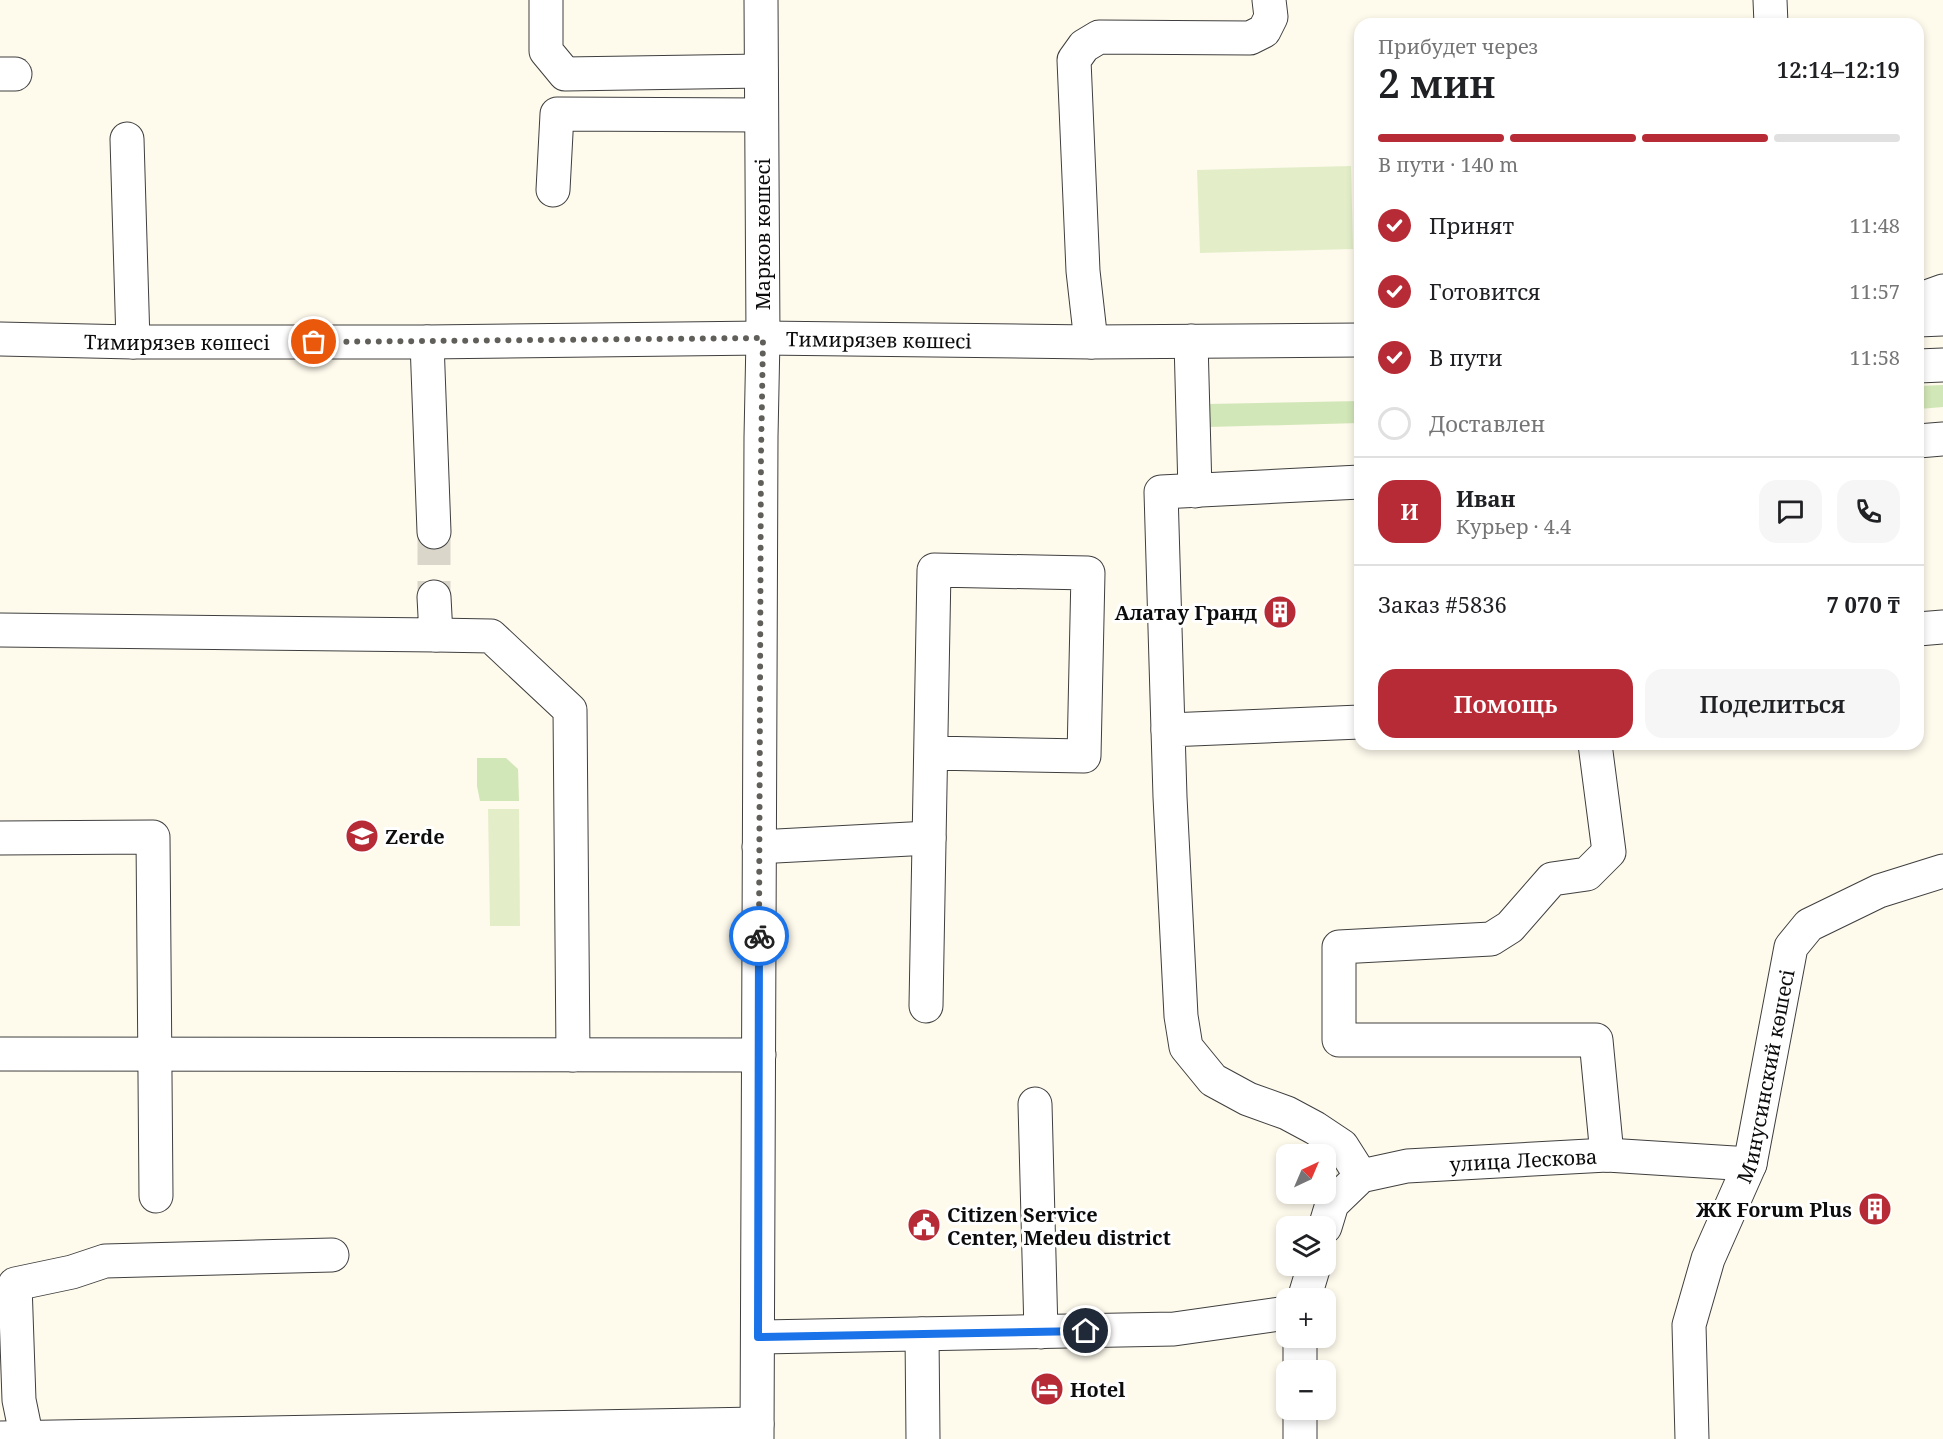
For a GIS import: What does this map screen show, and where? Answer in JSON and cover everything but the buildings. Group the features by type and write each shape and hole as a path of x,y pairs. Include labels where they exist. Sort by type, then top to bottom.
{"street":[{"path":"546,0 546,51 565,74 761,71"},
{"name":"Марков көшесі","path":"757,1432 763,338 761,0"},
{"path":"1091,342 1083,272 1074,60 1084,46 1100,38 1250,38 1264,31 1271,16 1269,0"},
{"path":"1770,0 1771,18"},
{"path":"554,190 557,114 761,115"},
{"path":"128,139 133,342"},
{"path":"1924,298 1943,291"},
{"path":"1924,320 1943,319"},
{"name":"Тимирязев көшесі","path":"0,339 133,342 427,342 763,338 1091,342 1354,340"},
{"path":"1191,341 1195,491"},
{"path":"427,342 434,532"},
{"path":"1924,366 1943,365"},
{"path":"1924,441 1943,440"},
{"path":"1329,1216 1332,1204 1360,1176 1342,1146 1287,1113 1248,1099 1213,1080 1186,1047 1181,1016 1170,796 1161,492 1354,482"},
{"path":"926,1006 934,570 1088,573 1084,756 931,753"},
{"path":"434,597 436,635"},
{"path":"1924,629 1943,627"},
{"path":"0,630 491,636 570,710 573,1054"},
{"path":"1168,730 1354,722"},
{"path":"1596,750 1609,852 1587,874 1552,879 1510,927 1491,939 1339,947 1339,1040 1596,1040 1607,1155"},
{"path":"0,838 153,837 156,1196"},
{"path":"759,847 929,838"},
{"name":"Минусинский көшесі","path":"1692,1439 1689,1325 1708,1259 1750,1164 1791,947 1809,925 1879,891 1943,871"},
{"path":"0,1054 759,1055"},
{"path":"1035,1104 1041,1332"},
{"name":"улица Лескова","path":"1360,1176 1407,1166 1607,1155 1750,1164"},
{"path":"332,1255 105,1261 72,1272 8,1284 19,1400 18,1438 757,1432"},
{"path":"758,1337 1174,1329 1276,1315"},
{"path":"922,1334 923,1439"},
{"path":"1300,1420 1300,1439"}],"green space":[{"path":"1351,166 1353,249 1200,253 1197,170"},
{"path":"1943,385 1943,407 1924,409 1924,386"},
{"path":"1354,401 1354,423 1209,427 1208,404"},
{"path":"477,758 506,758 518,769 519,801 480,801 477,786"},
{"path":"488,809 519,809 520,926 490,926"}],"tunnel":[{"path":"434,532 434,597"}],"way so far":[{"path":"314,342 763,338 759,936"}],"place":[{"name":"Алатау Гранд","path":"1280,612"},
{"name":"Zerde","path":"362,836"},
{"name":"ЖК Forum Plus","path":"1875,1209"},
{"name":"Citizen Service Center, Medeu district","path":"924,1225"},
{"name":"Hotel","path":"1047,1389"}],"route":[{"path":"759,936 758,1337 1086,1331"}]}
